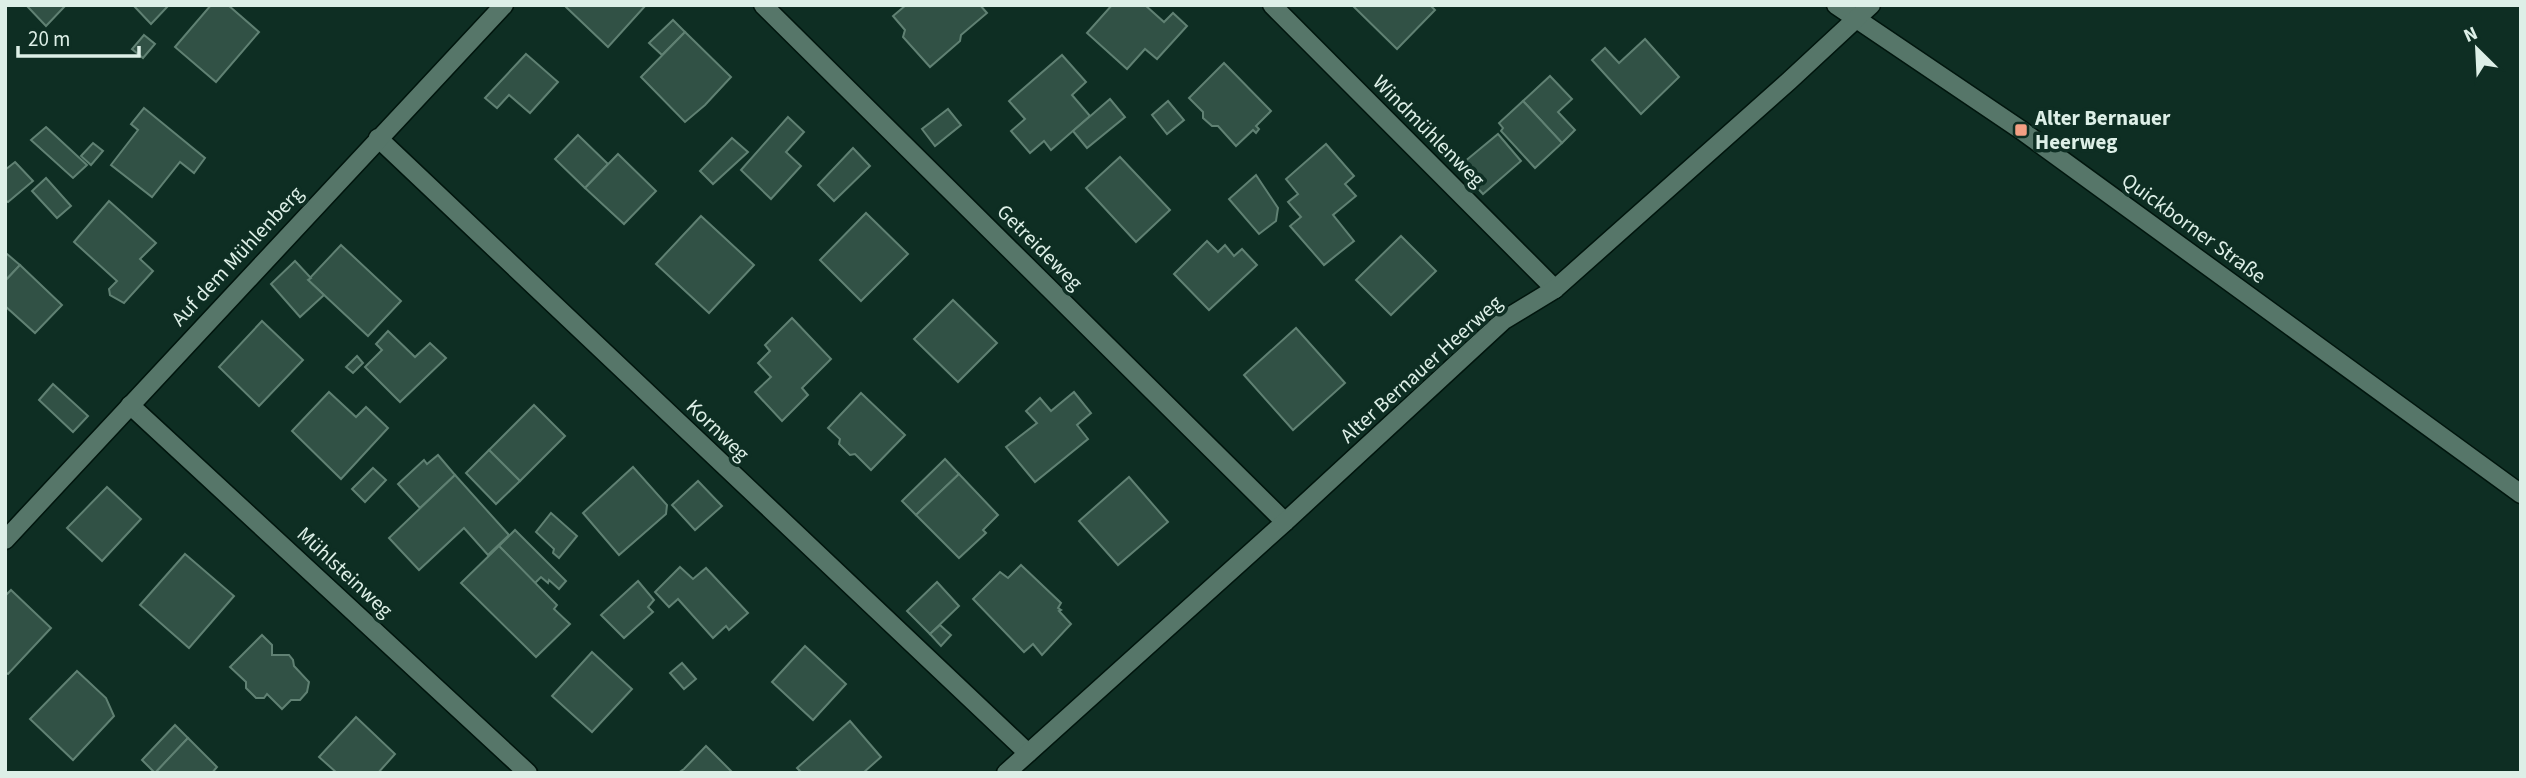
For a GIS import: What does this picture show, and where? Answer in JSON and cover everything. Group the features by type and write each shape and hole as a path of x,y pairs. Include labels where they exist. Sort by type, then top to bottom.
{"street":[{"name":"Auf dem Mühlenberg","path":"5,540 504,5"},
{"name":"Getreideweg","path":"763,5 1285,522"},
{"name":"Windmühlenweg","path":"1272,5 1555,289"},
{"name":"Quickborner Straße","path":"1836,5 2021,130 2521,494"},
{"name":"Alter Bernauer Heerweg","path":"1006,773 1504,320 1555,289 1871,5"},
{"name":"Kornweg","path":"378,138 1028,754"},
{"name":"Mühlsteinweg","path":"131,405 528,773"}],"building":[{"path":"26,5 66,5 46,26"},
{"path":"133,5 169,5 151,24"},
{"path":"211,5 228,5 259,32 216,82 175,47"},
{"path":"646,5 608,47 566,7"},
{"path":"906,5 980,5 987,13 930,67 903,37 905,30 893,16"},
{"path":"1112,5 1145,5 1164,22 1173,13 1187,26 1157,59 1145,49 1127,69 1087,33"},
{"path":"1352,5 1430,5 1435,10 1397,49"},
{"path":"673,20 685,32 662,55 649,43"},
{"path":"685,32 731,77 685,122 641,77"},
{"path":"144,35 155,44 143,58 132,49"},
{"path":"1645,39 1679,77 1641,114 1592,60 1605,48 1619,63"},
{"path":"526,54 558,82 530,113 509,95 497,108 485,98"},
{"path":"1062,55 1086,82 1072,95 1090,116 1051,150 1044,141 1030,153 1011,131 1025,119 1009,101"},
{"path":"1224,63 1271,111 1256,126 1259,129 1256,133 1253,130 1236,146 1218,126 1212,126 1203,118 1203,112 1189,98"},
{"path":"1550,76 1572,99 1558,112 1575,130 1562,143 1523,101"},
{"path":"1110,99 1125,117 1087,148 1073,131"},
{"path":"1168,101 1184,120 1167,134 1152,115"},
{"path":"1523,101 1562,143 1535,168 1501,131 1503,128 1499,123"},
{"path":"144,108 205,158 194,173 180,162 152,197 111,165 138,130 131,124"},
{"path":"948,109 961,125 935,146 922,129"},
{"path":"788,117 804,132 786,152 801,166 771,199 741,170"},
{"path":"46,127 87,165 73,178 31,140"},
{"path":"1498,134 1521,161 1483,194 1458,167"},
{"path":"578,135 608,164 585,188 555,159"},
{"path":"732,138 748,152 713,184 700,171"},
{"path":"93,143 103,151 91,165 81,156"},
{"path":"1326,144 1354,176 1345,184 1356,196 1333,215 1354,241 1324,265 1290,226 1301,217 1288,202 1298,194 1286,179"},
{"path":"853,148 870,166 834,201 818,185"},
{"path":"618,154 656,191 624,224 585,188"},
{"path":"1120,157 1170,210 1136,242 1086,188"},
{"path":"15,162 33,181 8,202 5,200 5,170"},
{"path":"1256,175 1278,208 1276,221 1259,234 1229,199"},
{"path":"46,178 71,206 57,218 32,191"},
{"path":"109,201 156,243 140,259 153,271 124,303 110,295 109,289 117,281 74,242"},
{"path":"866,213 908,254 861,301 820,260"},
{"path":"701,216 754,265 709,313 656,264"},
{"path":"1401,236 1436,271 1391,315 1356,280"},
{"path":"1207,241 1218,252 1225,245 1234,256 1242,249 1257,265 1209,310 1174,274"},
{"path":"341,245 401,301 368,336 308,280"},
{"path":"7,254 20,265 5,281 5,256"},
{"path":"295,261 311,278 308,280 324,295 300,317 271,284"},
{"path":"20,265 62,305 35,333 5,306 5,281"},
{"path":"953,300 997,343 958,382 914,339"},
{"path":"792,318 831,359 802,388 808,395 782,421 755,392 771,377 758,363 770,351 765,345"},
{"path":"262,321 303,360 259,406 219,367"},
{"path":"1296,328 1345,383 1293,430 1244,375"},
{"path":"388,331 415,357 430,343 446,358 400,402 365,367 382,350 376,344"},
{"path":"357,356 363,363 353,373 346,367"},
{"path":"53,384 88,416 73,432 39,400"},
{"path":"329,392 356,417 366,407 388,428 341,479 292,431"},
{"path":"1074,392 1091,413 1077,425 1088,439 1035,482 1006,447 1037,423 1026,411 1040,398 1051,411"},
{"path":"861,393 905,435 871,470 855,454 850,455 839,444 840,439 828,428"},
{"path":"534,405 565,436 520,481 489,450"},
{"path":"489,450 520,481 496,504 466,473"},
{"path":"438,455 455,475 420,508 398,484 424,460 427,464"},
{"path":"945,459 959,474 916,515 902,501"},
{"path":"633,467 667,505 666,514 619,555 583,513"},
{"path":"373,468 386,480 365,502 352,489"},
{"path":"959,474 998,515 983,530 986,533 959,558 916,515"},
{"path":"455,475 509,535 488,555 464,528 419,570 389,538"},
{"path":"1129,477 1168,522 1118,565 1079,521"},
{"path":"698,481 722,506 695,530 672,505"},
{"path":"107,487 141,519 102,561 67,528"},
{"path":"551,513 577,536 559,558 553,553 554,549 536,532"},
{"path":"515,530 566,581 559,589 541,577 535,583 499,546"},
{"path":"499,546 557,605 554,609 570,624 536,657 461,583"},
{"path":"185,554 234,596 189,648 140,605"},
{"path":"1021,565 1061,603 1059,611 1071,624 1042,655 1033,644 1024,652 973,599 1000,572 1008,578"},
{"path":"680,567 693,579 706,568 748,613 729,630 726,626 713,638 678,599 669,607 655,592"},
{"path":"638,581 654,600 648,607 653,612 624,638 601,615"},
{"path":"937,582 959,606 930,634 907,611"},
{"path":"11,590 51,628 8,674 5,672 5,596"},
{"path":"940,625 951,635 941,646 930,634"},
{"path":"262,635 272,645 272,655 289,655 294,666 309,682 307,692 300,700 291,700 282,709 267,694 264,698 256,698 246,688 246,682 230,667"},
{"path":"805,646 846,684 813,720 772,682"},
{"path":"592,652 632,689 592,732 552,696"},
{"path":"682,663 696,679 684,689 670,673"},
{"path":"77,671 106,698 114,716 73,760 30,719"},
{"path":"356,717 395,754 378,773 337,773 319,757"},
{"path":"850,721 881,757 863,773 802,773 797,768"},
{"path":"175,725 188,738 155,773 142,760"},
{"path":"188,738 217,767 212,773 155,773"},
{"path":"706,746 733,773 678,773 684,769"}],"place":[{"name":"Alter Bernauer Heerweg","path":"2021,130"}]}
